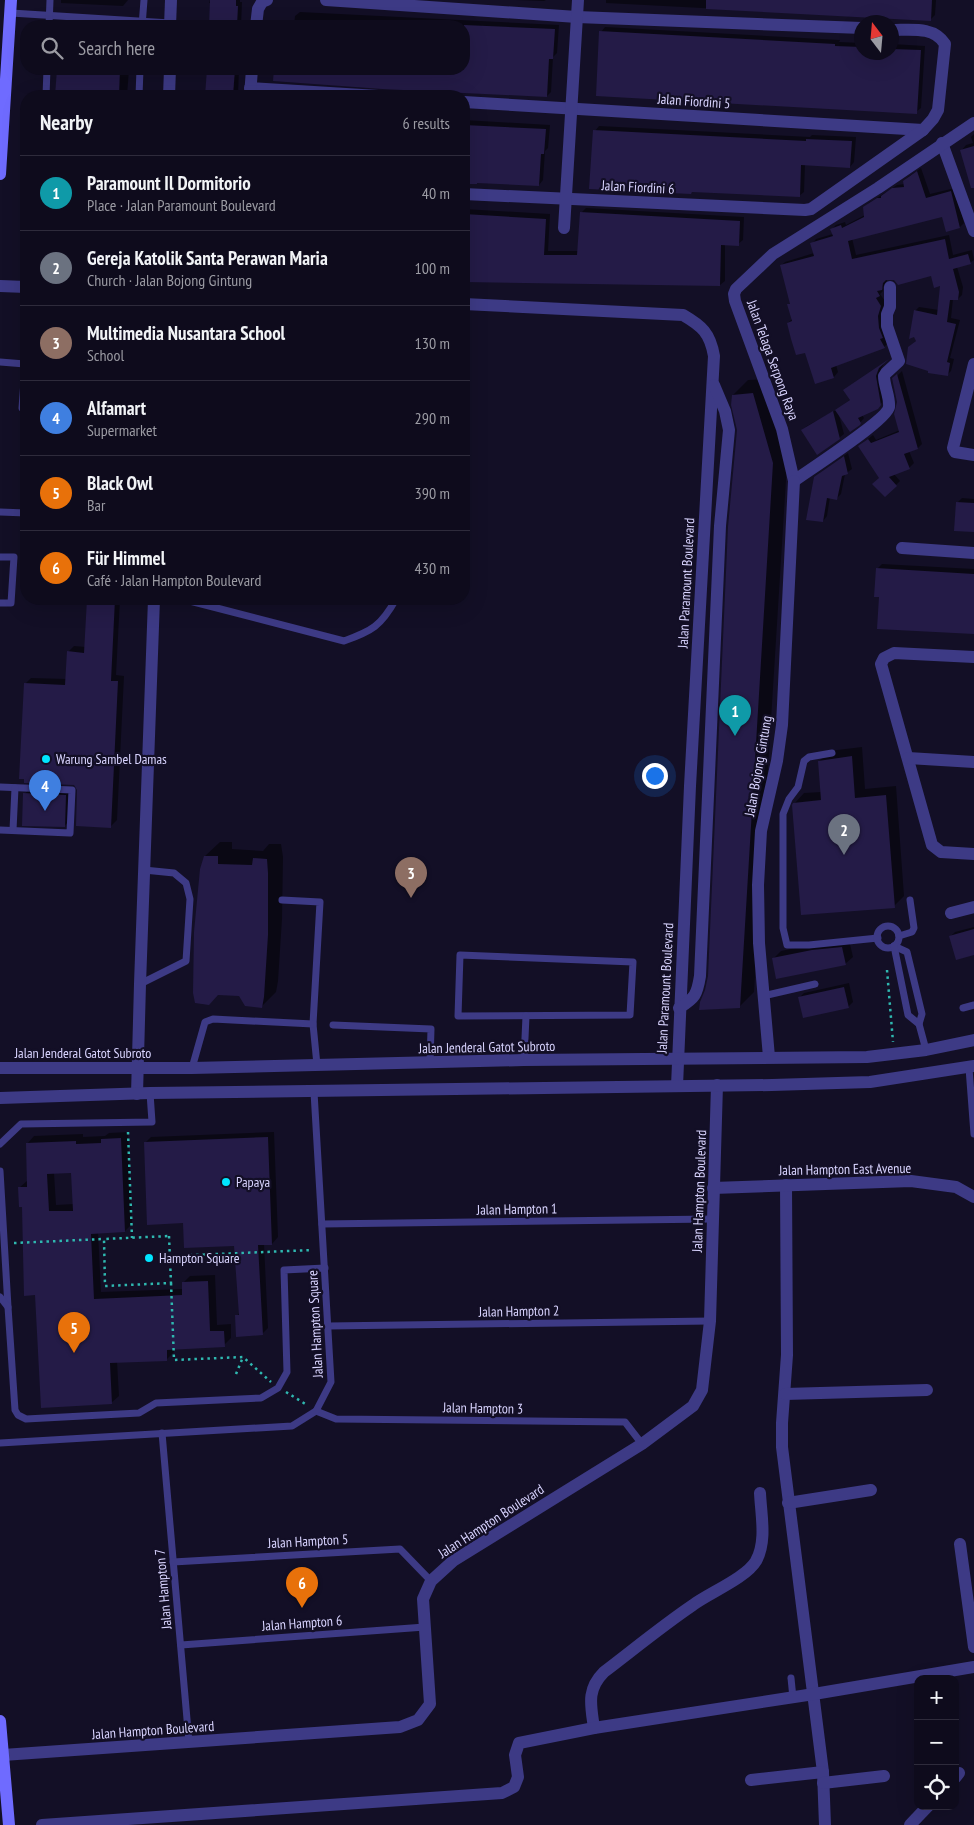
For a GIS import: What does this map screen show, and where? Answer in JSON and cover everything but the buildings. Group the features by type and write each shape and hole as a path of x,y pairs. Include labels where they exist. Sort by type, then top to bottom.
{"main road":[{"path":"0,172 11,6"},
{"path":"0,1721 9,1825"}],"street":[{"path":"170,20 171,0"},
{"path":"257,20 258,9 262,2 267,0"},
{"path":"326,0 577,17 854,28"},
{"path":"564,228 578,0"},
{"path":"899,30 931,31 940,36 945,44 938,110 923,130"},
{"path":"169,90 170,75"},
{"path":"250,90 251,75"},
{"name":"Jalan Fiordini 5","path":"470,102 923,130"},
{"name":"Jalan Telaga Serpong Raya","path":"794,481 782,429 735,301 734,294 736,289 773,254 878,188 974,123"},
{"name":"Jalan Fiordini 6","path":"470,194 805,210 811,209 923,130"},
{"path":"942,143 974,231"},
{"path":"0,286 20,287"},
{"path":"794,481 874,425 887,413 888,403 884,376 899,361 886,326 890,307 890,287"},
{"name":"Jalan Paramount Boulevard","path":"470,304 684,315 702,327 709,336 714,356 679,1008 677,1086"},
{"path":"974,364 953,448 955,452 974,456"},
{"path":"679,1008 693,999 698,992 700,976 720,526 729,430 725,411 712,381"},
{"name":"Jalan Bojong Gintung","path":"769,1057 762,996 758,885 761,832 777,762 782,725 794,481"},
{"path":"902,548 974,554"},
{"path":"144,1094 137,1068 154,605"},
{"path":"974,657 894,654 884,658 881,664 932,845 941,852 974,854"},
{"path":"908,758 974,762"},
{"path":"951,913 974,907"},
{"name":"Jalan Jenderal Gatot Subroto","path":"0,1068 192,1068 524,1060 867,1056 926,1050 974,1040"},
{"path":"0,1098 870,1082 972,1067"},
{"name":"Jalan Hampton Boulevard","path":"2,1755 400,1727 418,1720 430,1704 423,1599 430,1580 453,1561 642,1444 693,1406 702,1390 710,1321 717,1085"},
{"name":"Jalan Hampton East Avenue","path":"713,1188 911,1181 956,1187 974,1197"},
{"path":"786,1185 787,1355 782,1436 788,1503 814,1694 823,1777 825,1825"},
{"path":"785,1394 927,1390"},
{"path":"788,1503 871,1490"},
{"path":"594,1728 591,1702 592,1689 600,1676 694,1604 737,1577 755,1563 760,1553 763,1539 760,1493"},
{"path":"960,1544 974,1647"},
{"path":"42,1825 502,1793 514,1787 518,1777 516,1755 519,1743 594,1728 793,1698 974,1667"},
{"path":"751,1780 884,1776"},
{"path":"910,1825 924,1810"}],"lane":[{"path":"49,20 50,0"},
{"path":"142,20 144,0"},
{"path":"11,6 49,15 101,20"},
{"path":"46,90 47,75"},
{"path":"139,90 140,75"},
{"path":"0,362 20,364"},
{"path":"0,512 20,513"},
{"path":"0,557 14,557 11,603 0,603"},
{"path":"213,605 344,641 367,632 386,616 392,605"},
{"path":"832,753 809,757 804,761 798,787 789,799 783,814 783,919 785,940 788,945 810,945 878,938"},
{"path":"0,787 72,790 70,833 0,830"},
{"path":"13,830 15,788"},
{"path":"140,984 186,961 190,899 186,883 174,873 144,870"},
{"path":"282,900 320,902 313,1024 317,1065"},
{"path":"899,936 912,932 914,928 910,900"},
{"path":"894,946 898,942 898,931 888,926 879,930 879,942 885,947 894,946 906,952 922,1014 919,1024 926,1050"},
{"path":"894,946 908,1015 919,1024"},
{"path":"460,955 633,962 630,1015 526,1016 458,1016 460,955"},
{"path":"762,996 815,984"},
{"path":"963,1008 974,1005"},
{"path":"524,1060 526,1016"},
{"path":"192,1068 205,1022 213,1019 313,1024"},
{"path":"333,1025 431,1029 430,1063"},
{"path":"972,1067 974,1134"},
{"name":"Jalan Hampton Square","path":"314,1092 331,1382 316,1411"},
{"path":"0,1144 21,1124 152,1122 144,1094"},
{"path":"0,1171 15,1410 18,1415 26,1418 139,1413 156,1403 261,1398 278,1388 287,1372 284,1270 325,1268"},
{"name":"Jalan Hampton 1","path":"322,1224 713,1219"},
{"path":"0,1297 8,1307"},
{"name":"Jalan Hampton 2","path":"328,1326 710,1321"},
{"path":"0,1443 292,1426 316,1411"},
{"name":"Jalan Hampton 3","path":"316,1411 336,1419 625,1422 642,1444"},
{"name":"Jalan Hampton 7","path":"162,1434 189,1742"},
{"name":"Jalan Hampton 5","path":"173,1562 400,1549 430,1580"},
{"name":"Jalan Hampton 6","path":"180,1645 425,1627"},
{"path":"791,1678 793,1698"}],"path":[{"path":"885,947 894,1054"},
{"path":"127,1122 132,1238"},
{"path":"4,1244 169,1236 174,1360 243,1357 278,1388 316,1411"},
{"path":"104,1239 105,1286 171,1283"},
{"path":"170,1256 324,1249"},
{"path":"236,1374 243,1357"}],"place":[{"name":"Paramount Il Dormitorio","path":"735,736"},
{"name":"Warung Sambel Damas","path":"46,759"},
{"name":"Alfamart","path":"45,811"},
{"name":"Gereja Katolik Santa Perawan Maria","path":"844,855"},
{"name":"Multimedia Nusantara School","path":"411,898"},
{"name":"Papaya","path":"226,1182"},
{"name":"Hampton Square","path":"149,1258"},
{"name":"Black Owl","path":"74,1353"},
{"name":"Für Himmel","path":"302,1608"}]}
